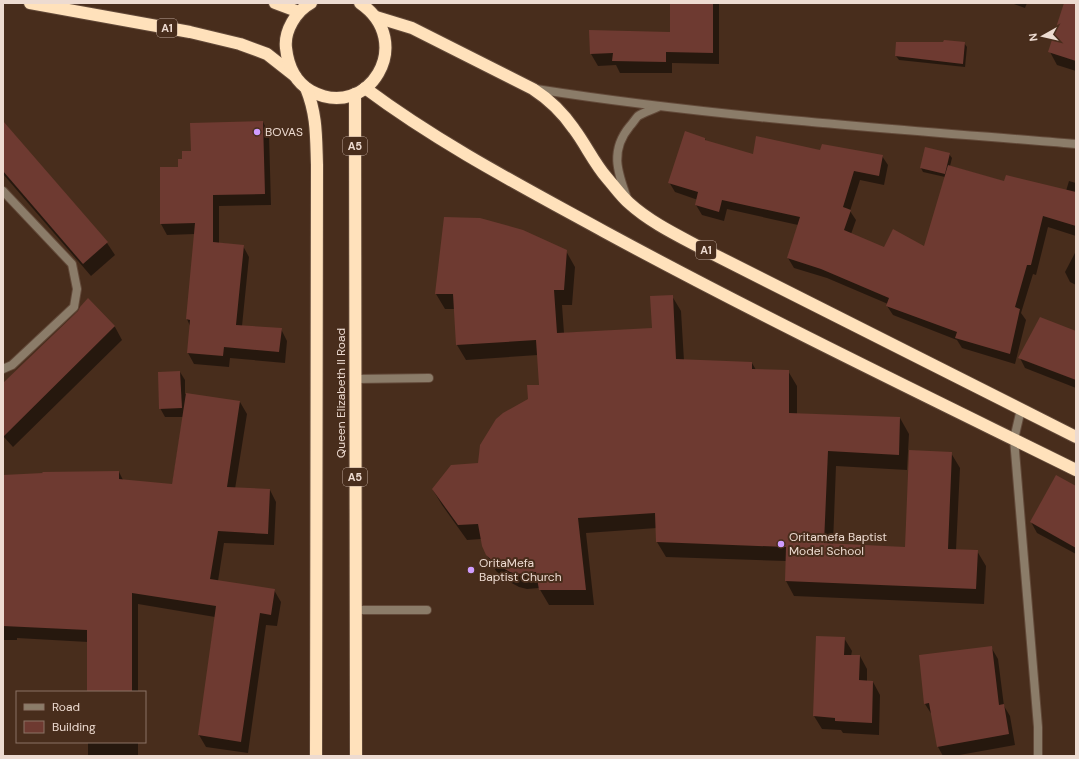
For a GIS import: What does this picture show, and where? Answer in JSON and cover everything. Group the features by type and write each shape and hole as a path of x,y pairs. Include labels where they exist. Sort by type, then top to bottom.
{"highway":[{"name":"A1","path":"30,3 190,32 240,44 267,54 294,76"},
{"path":"275,3 306,6"},
{"path":"306,6 290,26 286,43 287,60 294,76 306,88 318,94 330,97 342,97 360,91 373,81 380,71 384,61 386,49 382,27 368,8 360,3"},
{"name":"A1","path":"376,17 412,28 533,89 545,97 562,113 606,177 629,203 657,223 705,250 1076,437"},
{"name":"Queen Elizabeth II Road","path":"306,88 316,120 316,756"},
{"path":"360,91 404,116 495,172 680,272 1076,470"},
{"name":"Queen Elizabeth II Road","path":"356,756 354,198 360,91"}],"street":[{"path":"533,89 658,106 817,122 1076,144"},
{"path":"629,203 620,179 616,162 619,145 626,131 638,117 658,106"},
{"path":"3,191 72,264 77,289 74,308 12,365 3,369"},
{"path":"355,379 429,378"},
{"path":"1020,409 1014,439 1038,727 1038,756"},
{"path":"356,610 427,610"}],"building":[{"path":"670,3 713,3 713,53 666,52 666,62 612,61 613,53 590,54 589,30 670,32"},
{"path":"1064,3 1076,3 1076,61 1048,52"},
{"path":"944,40 965,42 963,64 895,56 896,42 943,42"},
{"path":"3,121 108,242 83,264 3,171"},
{"path":"263,121 265,194 213,195 213,242 244,245 236,325 282,328 279,352 224,347 223,356 187,353 190,320 186,319 195,223 160,224 160,167 178,167 178,159 182,159 182,151 191,151 190,123"},
{"path":"685,131 705,138 705,140 753,154 756,136 820,150 822,144 883,155 879,176 854,171 843,207 851,210 844,230 884,247 893,229 924,246 948,165 1004,181 1006,175 1076,192 1076,226 1043,216 1031,265 1027,265 1015,307 1020,309 1010,354 955,338 957,332 886,306 889,298 821,269 787,258 800,217 722,200 719,212 695,205 698,192 668,183"},
{"path":"925,147 950,153 945,174 920,168"},
{"path":"444,217 480,218 523,230 567,250 564,290 554,290 557,333 652,328 650,296 673,295 676,359 752,362 752,369 789,370 789,413 900,417 899,455 828,451 824,543 905,547 909,450 952,452 948,549 978,550 976,589 785,581 786,547 656,542 655,513 578,518 586,590 539,590 536,572 517,574 510,572 496,564 486,555 482,546 478,524 458,525 432,489 451,465 478,463 480,445 496,419 503,413 528,399 527,385 539,385 536,340 456,345 453,294 435,294"},
{"path":"88,298 115,326 3,437 3,383 78,311"},
{"path":"1040,317 1076,331 1076,380 1018,358"},
{"path":"180,371 182,408 159,409 158,372"},
{"path":"186,393 240,401 227,487 270,489 268,534 218,531 210,579 275,589 271,615 260,613 241,742 198,735 216,606 132,593 132,691 87,691 87,630 3,626 3,475 43,473 42,472 119,471 119,479 172,484"},
{"path":"1056,475 1076,486 1076,548 1030,522"},
{"path":"816,636 845,637 844,655 860,655 859,680 873,681 872,723 835,721 835,718 813,716"},
{"path":"992,646 999,705 1004,704 1009,734 937,747 929,703 924,704 919,655"}],"place":[{"name":"BOVAS","path":"257,132"},
{"name":"Oritamefa Baptist Model School","path":"781,544"},
{"name":"OritaMefa Baptist Church","path":"471,570"}]}
